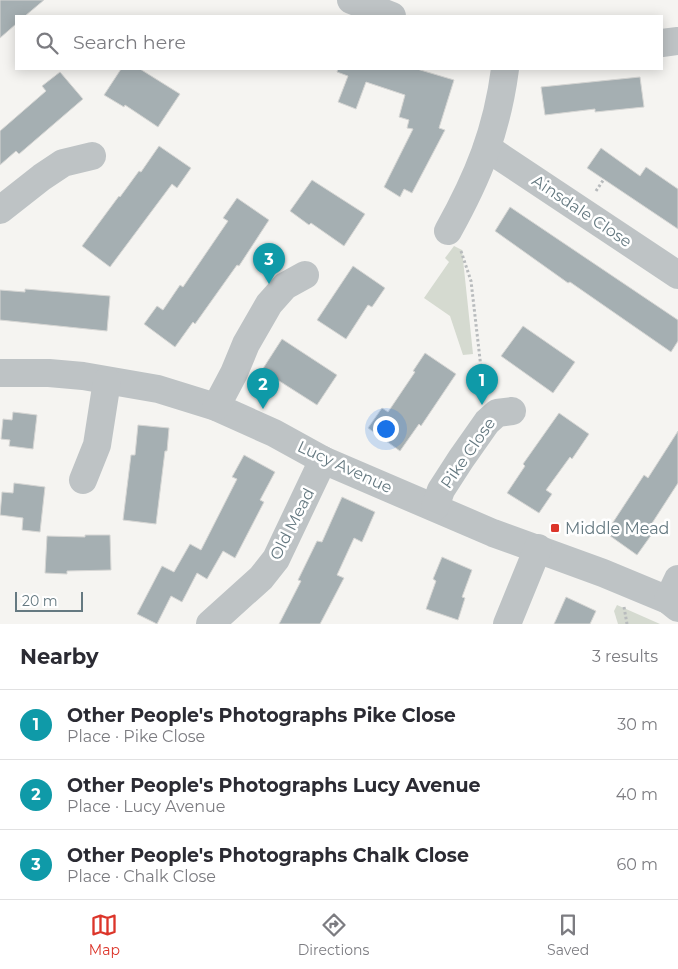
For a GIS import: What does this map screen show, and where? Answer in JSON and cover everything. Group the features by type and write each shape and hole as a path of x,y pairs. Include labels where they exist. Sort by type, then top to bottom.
{"street":[{"path":"351,0 389,15"},
{"path":"663,43 678,41"},
{"path":"453,238 487,148 500,101 505,70"},
{"name":"Ainsdale Close","path":"487,148 678,275"},
{"path":"0,210 42,177 64,163 92,156"},
{"path":"216,407 234,373 246,344 269,304 285,286 305,275"},
{"name":"Lucy Avenue","path":"0,373 49,373 83,376 158,389 216,407 274,433 323,460 493,533 603,573 675,596"},
{"path":"83,480 97,445 107,380"},
{"name":"Pike Close","path":"435,508 441,490 487,422 497,413 512,411"},
{"name":"Old Mead","path":"210,624 261,578 276,559 323,460"},
{"path":"507,624 538,548"}],"path":[{"path":"453,238 472,281 487,422"},
{"path":"623,603 627,624"}],"shaded area":[{"path":"454,246 462,250 473,354 463,355 450,316 424,298 449,262 445,258"},
{"path":"617,605 660,624 618,624 614,611"}],"building":[{"path":"0,0 44,0 26,15 15,15 15,25 0,38"},
{"path":"120,70 142,70 180,94 158,127 125,105 124,107 104,95"},
{"path":"338,70 420,70 454,80 439,128 445,130 412,193 404,189 400,197 384,187 413,129 407,128 409,120 399,117 405,95 366,82 356,109 338,102 348,76 337,72"},
{"path":"60,72 83,99 19,154 16,151 0,165 0,131 46,91 42,86"},
{"path":"640,77 644,107 595,112 595,109 545,115 541,87"},
{"path":"159,146 191,168 177,188 172,184 110,267 82,246 119,196 139,171 141,172"},
{"path":"601,148 640,176 646,167 678,189 678,229 587,168"},
{"path":"312,180 365,214 344,246 290,211"},
{"path":"237,198 269,220 239,266 237,265 195,324 193,322 175,347 144,324 157,306 163,310 180,285 183,287 228,221 223,218"},
{"path":"510,207 678,320 678,341 671,352 495,231"},
{"path":"353,266 385,288 372,307 368,305 346,339 317,320"},
{"path":"25,289 110,296 107,331 0,320 0,290 25,292"},
{"path":"523,326 575,362 553,393 501,356"},
{"path":"282,339 337,375 317,405 262,370"},
{"path":"425,353 456,374 421,426 419,424 400,451 368,428 382,408 388,412 415,372 413,371"},
{"path":"13,412 37,415 33,449 9,446 10,440 1,439 3,419 12,420"},
{"path":"559,413 589,434 572,459 570,457 546,490 552,494 539,513 507,493 525,466 523,464"},
{"path":"138,425 169,428 156,524 123,520 131,455 135,455"},
{"path":"678,431 678,483 647,531 652,534 637,555 606,533 644,475 648,478"},
{"path":"244,455 275,472 260,500 264,502 235,558 223,551 207,579 197,573 182,602 171,596 157,624 137,614 162,566 174,572 190,544 201,550 237,479 232,477"},
{"path":"14,483 45,487 40,532 22,530 23,518 0,515 2,492 13,493"},
{"path":"342,497 375,512 362,542 354,538 337,575 344,578 320,624 279,624 301,581 298,580 317,541 322,542"},
{"path":"85,535 110,535 111,570 67,571 67,574 45,573 47,536 85,537"},
{"path":"442,557 472,570 462,597 465,598 458,620 426,609 436,581 433,579"},
{"path":"566,597 596,611 590,624 554,624"}],"place":[{"name":"Other People's Photographs Chalk Close","path":"269,284"},
{"name":"Other People's Photographs Pike Close","path":"482,405"},
{"name":"Other People's Photographs Lucy Avenue","path":"263,409"},
{"name":"Middle Mead","path":"555,528"}]}
